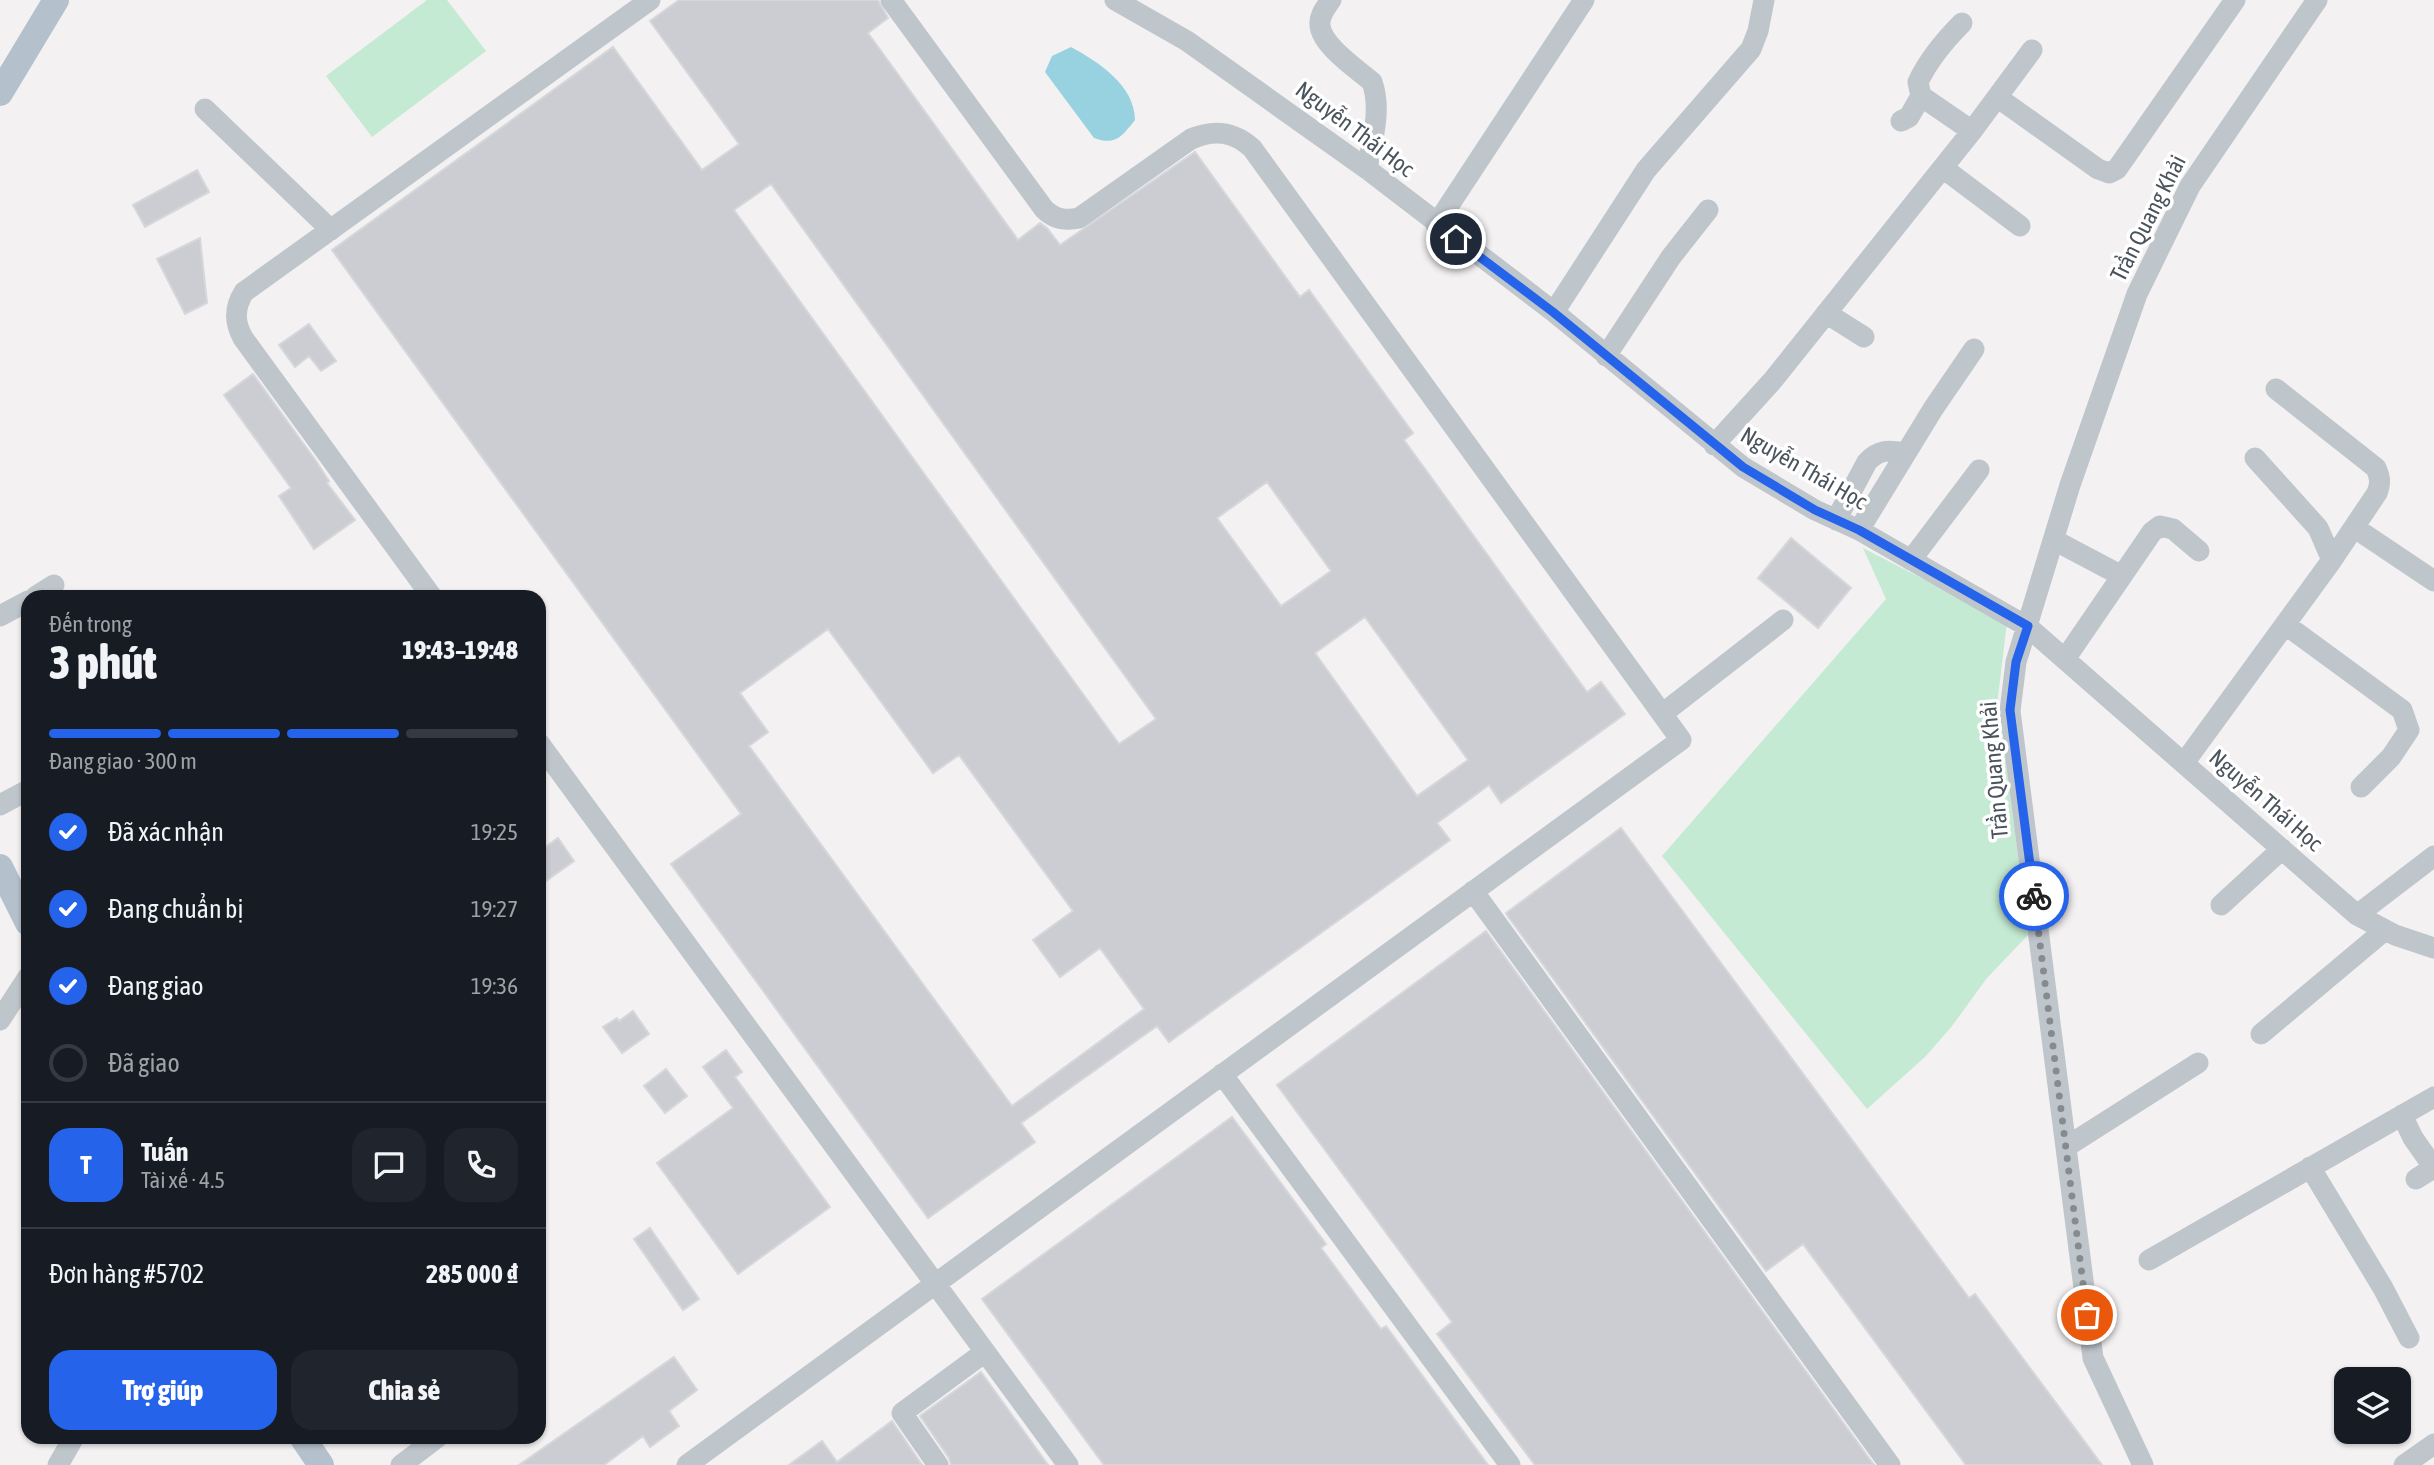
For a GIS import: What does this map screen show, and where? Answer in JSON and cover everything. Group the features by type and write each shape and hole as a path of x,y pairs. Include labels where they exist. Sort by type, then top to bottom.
{"main road":[{"path":"0,93 56,0"},
{"path":"0,867 21,909"},
{"path":"307,1444 321,1465"}],"street":[{"path":"427,590 239,331 236,313 244,292 650,0"},
{"path":"687,1465 1681,740 1245,141 1227,133 1203,134 1191,139 1079,218 1070,220 1055,217 1044,209 891,0"},
{"name":"Nguyễn Thái Học","path":"1115,0 1187,41 1367,169 1436,225 1553,312 1743,467 1815,510 1859,530 2028,626 2357,915 2385,930 2434,948"},
{"path":"1331,0 1321,15 1320,27 1326,41 1372,82 1375,91 1377,107 1367,169"},
{"path":"1436,225 1584,0"},
{"path":"1553,312 1646,170 1751,49 1758,31 1764,0"},
{"path":"1997,97 2098,169 2109,173 2117,169 2235,0"},
{"name":"Trần Quang Khải","path":"2143,1465 2093,1358 2010,710 2016,662 2098,403 2137,294 2190,186 2317,0"},
{"path":"1901,121 1909,117 1921,96 1918,82 1926,66 1941,44 1962,23"},
{"path":"1714,445 1773,380 1943,168 2032,50"},
{"path":"1921,96 1972,131"},
{"path":"205,109 331,230"},
{"path":"1943,168 2020,226"},
{"path":"1606,356 1671,257 1707,210"},
{"path":"1826,313 1864,337"},
{"path":"1859,530 1905,453 1974,349"},
{"path":"2184,763 2355,528 2380,485 2376,468 2276,389"},
{"path":"1836,520 1874,454 1881,451 1905,453"},
{"path":"2255,458 2318,528 2332,560"},
{"path":"1911,560 1979,470"},
{"path":"2066,659 2152,532 2160,526 2173,529 2199,551"},
{"path":"2355,528 2434,581"},
{"path":"2054,540 2122,576"},
{"path":"46,590 54,585"},
{"path":"0,616 21,605"},
{"path":"1662,714 1783,620"},
{"path":"2286,625 2402,710 2409,730 2392,757 2361,787"},
{"path":"546,753 1068,1465"},
{"path":"0,805 21,794"},
{"path":"2221,905 2282,849"},
{"path":"2357,915 2434,856"},
{"path":"1473,891 1890,1465"},
{"path":"2261,1034 2385,930"},
{"path":"0,1020 21,988"},
{"path":"2066,1147 2198,1063"},
{"path":"1222,1074 1510,1465"},
{"path":"2149,1260 2434,1097"},
{"path":"2402,1115 2413,1138 2432,1164 2430,1170 2416,1179"},
{"path":"2310,1167 2383,1288 2409,1338"},
{"path":"939,1465 902,1413 985,1352"},
{"path":"58,1465 70,1444"},
{"path":"401,1465 429,1444"},
{"path":"2404,1465 2434,1444"}],"green space":[{"path":"427,0 447,0 486,51 372,137 326,76"},
{"path":"1863,548 2007,622 1998,697 2028,935 1987,978 1926,1056 1867,1109 1662,856 1886,599"}],"water":[{"path":"1071,47 1114,76 1129,96 1135,120 1118,138 1108,141 1094,138 1045,72 1052,56"}],"building":[{"path":"679,0 878,0 888,18 868,33 1018,240 1040,223 1060,245 1195,152 1300,297 1309,290 1413,433 1404,440 1587,692 1601,682 1625,714 1501,803 1489,785 1437,823 1450,840 1169,1042 1157,1026 1021,1123 1035,1142 928,1218 671,864 741,814 332,250 613,47 702,170 739,144 650,21","holes":["771,184 1156,719 1119,744 734,210","1267,482 1331,571 1281,606 1217,518","1365,617 1468,760 1417,796 1315,653","828,629 933,773 959,755 1073,911 1033,940 1060,977 1100,948 1144,1009 1012,1106 749,746 768,732 740,693"]},
{"path":"197,170 209,192 145,227 133,205"},
{"path":"200,238 207,303 185,314 157,259"},
{"path":"309,324 336,361 321,371 309,356 295,367 279,345"},
{"path":"253,374 355,520 314,549 279,496 291,488 224,395"},
{"path":"1791,538 1851,588 1818,628 1758,578"},
{"path":"1621,828 1969,1298 1975,1294 2102,1465 1966,1465 1803,1244 1766,1271 1506,913"},
{"path":"558,838 574,861 546,881 546,847"},
{"path":"1486,931 1874,1465 1535,1465 1437,1334 1452,1322 1277,1085"},
{"path":"633,1011 649,1034 622,1053 603,1027 617,1018 619,1021"},
{"path":"726,1050 742,1072 735,1077 830,1207 738,1274 657,1163 733,1108 703,1067"},
{"path":"666,1069 687,1096 665,1113 644,1086"},
{"path":"1232,1117 1326,1244 1321,1248 1381,1329 1386,1326 1488,1465 1104,1465 982,1299"},
{"path":"650,1228 699,1299 683,1310 634,1239"},
{"path":"674,1357 697,1390 669,1411 679,1426 650,1447 643,1436 604,1465 519,1465"},
{"path":"981,1372 1048,1465 951,1465 920,1416"},
{"path":"892,1421 922,1465 789,1465 822,1441 837,1462"}],"way so far":[{"path":"2034,896 2087,1315"}],"route":[{"path":"1456,239 1553,312 1743,467 1815,510 1859,530 2028,626 2016,662 2010,710 2034,896"}]}
